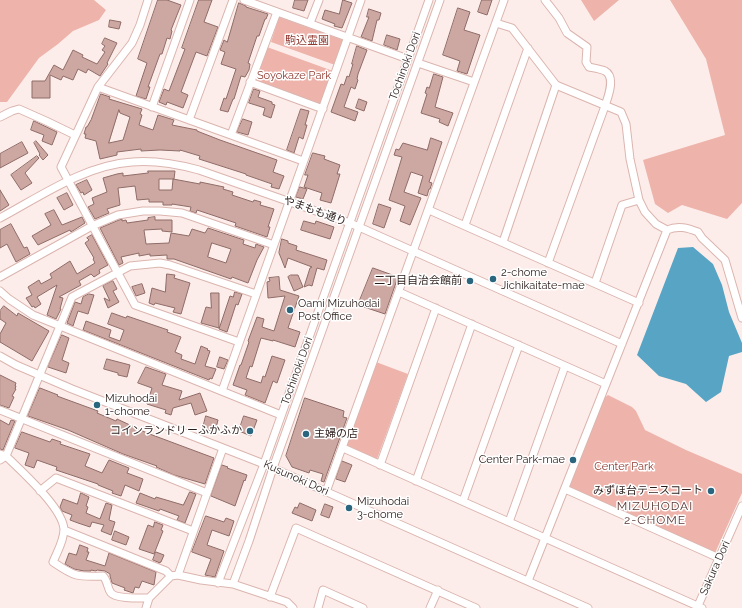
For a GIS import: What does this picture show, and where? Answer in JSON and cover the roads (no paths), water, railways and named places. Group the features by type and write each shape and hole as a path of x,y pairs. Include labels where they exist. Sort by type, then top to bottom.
{"street":[{"path":"148,0 140,26 132,43 98,87 61,167 135,305 239,342"},
{"path":"152,107 190,0"},
{"path":"189,120 233,0"},
{"path":"244,0 408,59"},
{"path":"310,23 319,0"},
{"path":"222,391 361,0"},
{"name":"Tochinoki Dori","path":"218,583 282,415 429,0"},
{"name":"Tochinoki Dori","path":"233,584 440,0"},
{"path":"326,492 504,0"},
{"path":"548,1 567,34 587,47 586,62 589,67 605,71 609,75 611,86 548,263"},
{"path":"231,135 277,12"},
{"path":"496,23 512,28 556,85 621,112 626,124 630,159 639,200 644,212 656,224 667,230"},
{"path":"465,225 528,48"},
{"path":"418,63 474,82"},
{"path":"250,82 323,109"},
{"path":"503,242 556,85"},
{"path":"98,87 303,161"},
{"path":"0,118 19,109 75,135"},
{"name":"やまもも通り","path":"0,218 68,181 108,166 131,162 153,162 180,165 199,170 350,223 622,344"},
{"path":"595,283 622,205 639,200"},
{"path":"0,277 92,226 118,215 143,211 160,210 182,213 274,244"},
{"path":"429,210 639,303"},
{"path":"528,581 667,230 672,227 681,227 698,232 702,238 725,260 740,305 742,318"},
{"path":"149,598 120,597 114,595 110,592 107,580 103,576 83,577 70,574 53,562 63,539 64,530 61,518 40,491 2,457 21,419 72,297 130,266 160,263 256,294"},
{"path":"0,291 9,300 33,315 282,415"},
{"path":"399,292 606,384"},
{"path":"380,465 436,308"},
{"path":"416,481 472,324"},
{"path":"463,501 519,345"},
{"name":"Kusunoki Dori","path":"0,356 16,365 40,375 264,464 588,608"},
{"path":"509,522 565,366"},
{"path":"0,410 207,493"},
{"path":"146,608 149,598 175,576 223,448"},
{"path":"343,448 699,607"},
{"path":"40,491 56,478 193,531"},
{"path":"565,490 719,558"},
{"name":"Sakura Dori","path":"699,607 742,506"},
{"path":"270,597 296,528 438,590 474,608"},
{"path":"64,530 175,576 233,584 287,602 294,608"},
{"path":"318,608 323,590 363,608"},
{"path":"430,608 438,590"}],"water":[{"path":"693,247 713,264 722,285 729,312 742,343 742,352 729,356 721,392 706,402 686,384 659,376 637,355 678,248"}],"place":[{"name":"2-chome Jichikaitate-mae","path":"493,279"},
{"name":"二丁目自治会館前","path":"470,281"},
{"name":"Oami Mizuhodai Post Office","path":"290,310"},
{"name":"Mizuhodai 1-chome","path":"97,405"},
{"name":"コインランドリーふかふか","path":"250,431"},
{"name":"主婦の店","path":"306,434"},
{"name":"Center Park-mae","path":"573,460"},
{"name":"みずほ台テニスコート","path":"711,491"},
{"name":"Mizuhodai 3-chome","path":"349,508"}],"district":[{"name":"MIZUHODAI 2-CHOME","path":"655,513"}],"park label":[{"name":"駒込霊園","path":"307,41"},
{"name":"Soyokaze Park","path":"294,76"},
{"name":"Center Park","path":"624,467"}]}
